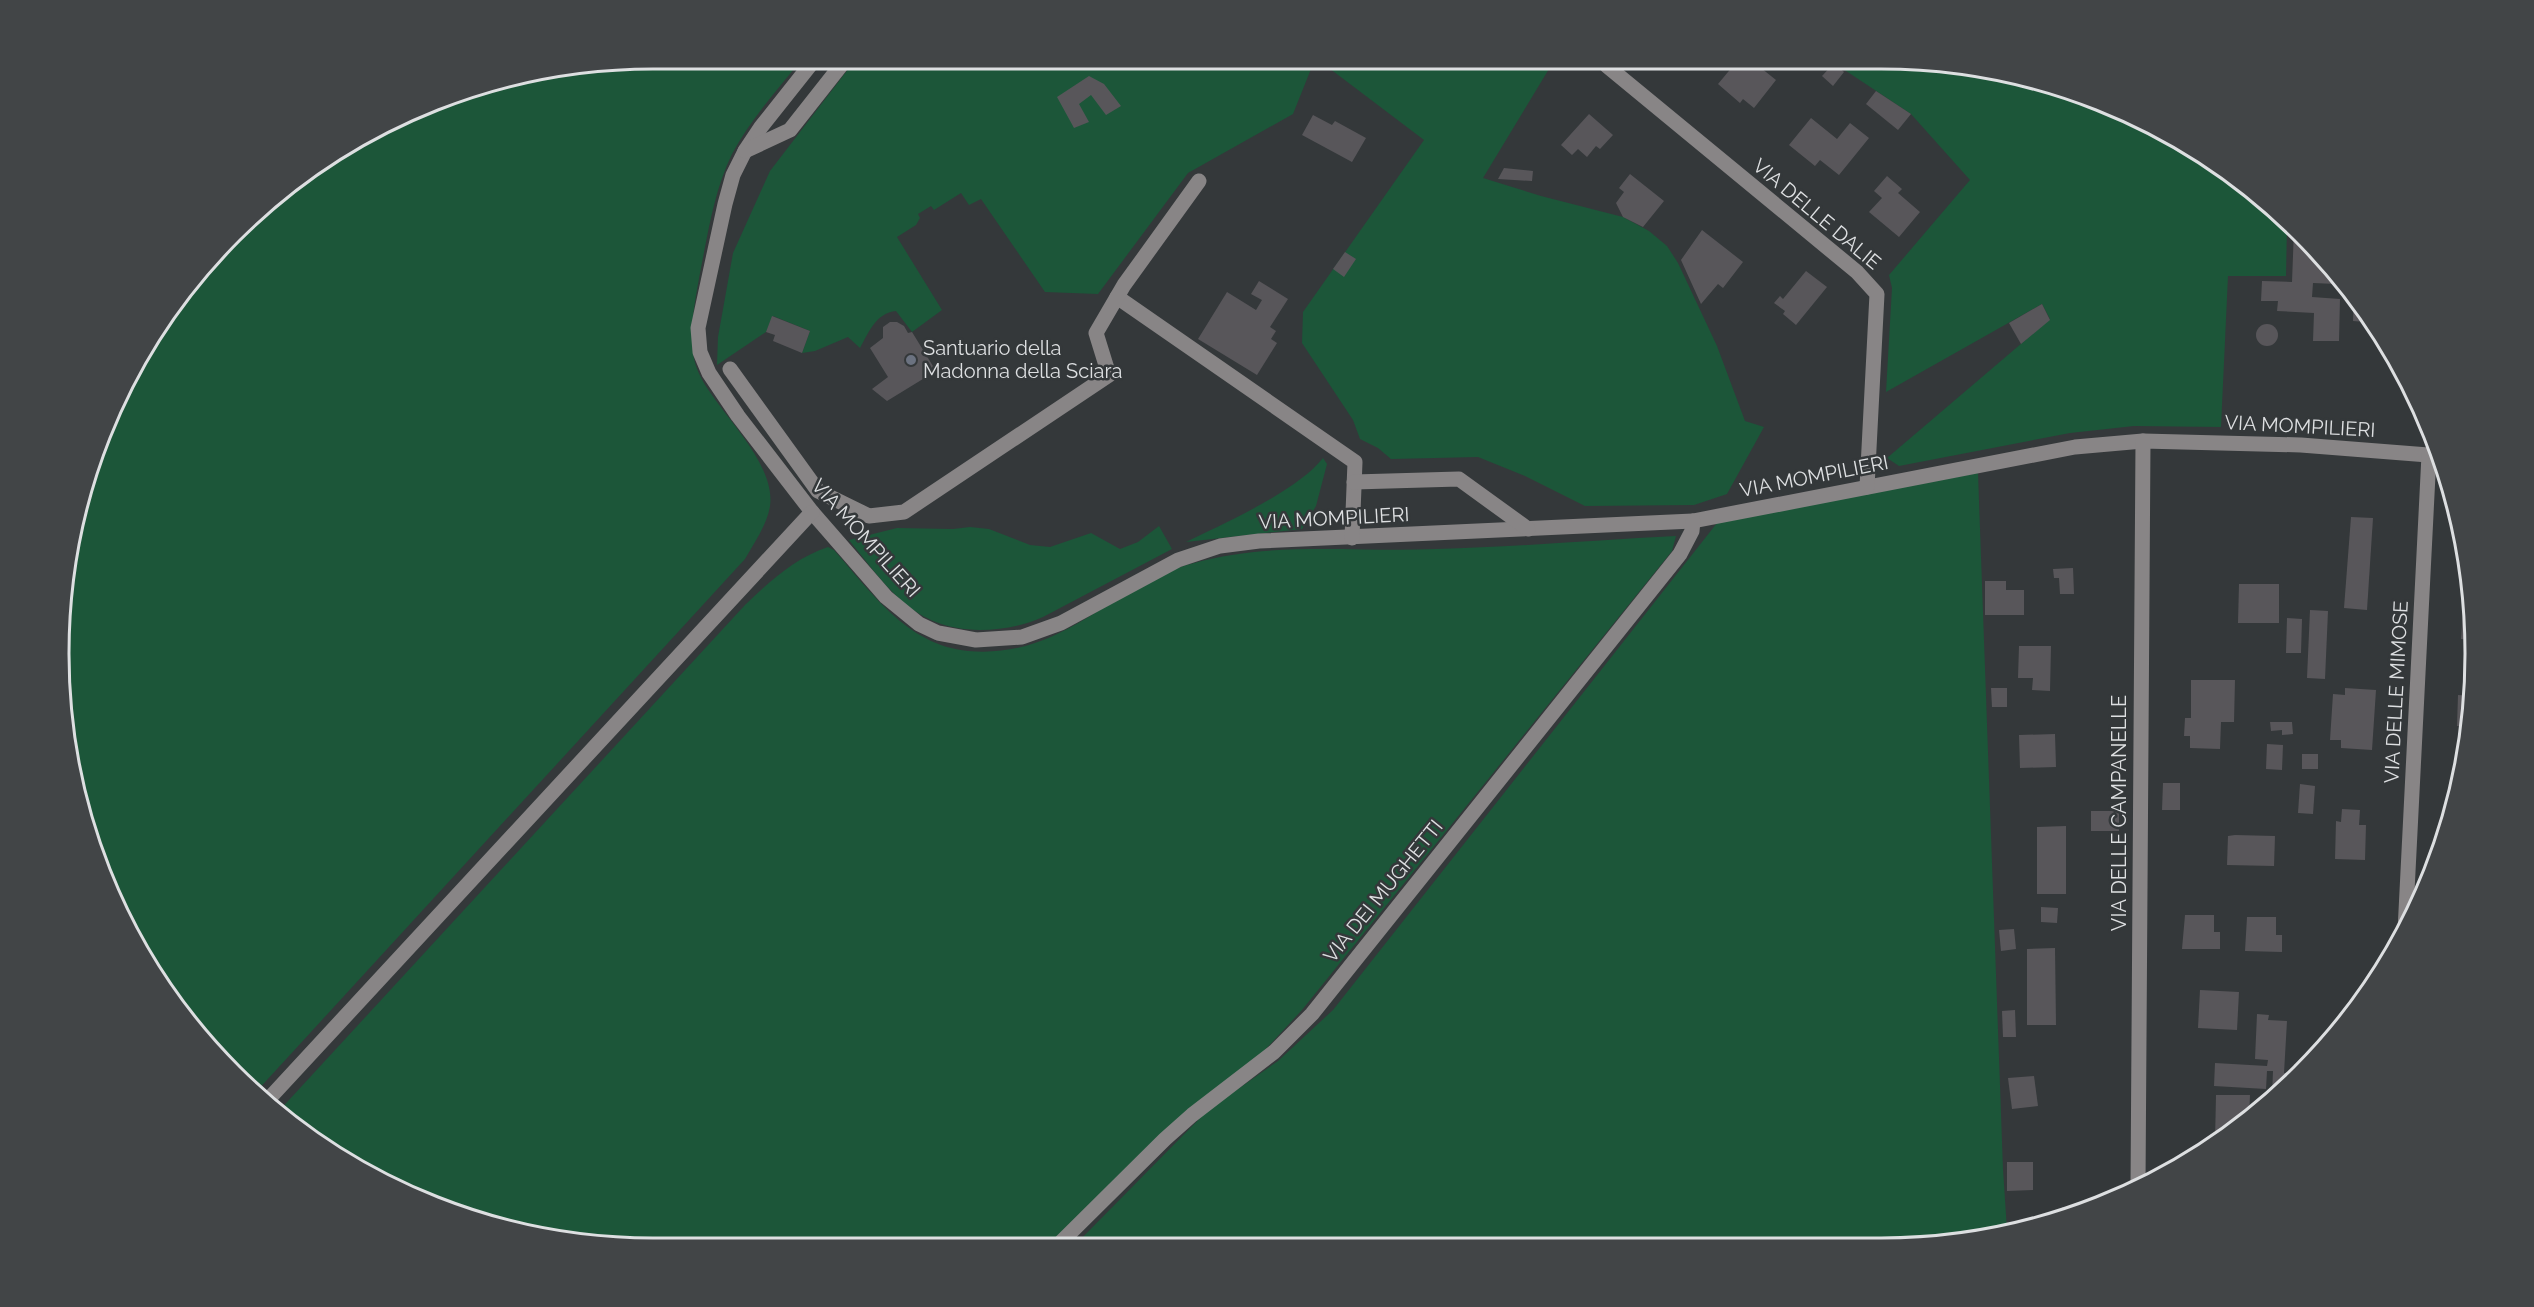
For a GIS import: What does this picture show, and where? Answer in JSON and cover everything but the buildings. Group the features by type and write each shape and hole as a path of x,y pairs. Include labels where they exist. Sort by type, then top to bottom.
{"street":[{"name":"VIA MOMPILIERI","path":"807,69 761,127 745,151 734,175 725,204 698,328 700,352 709,373 732,407 812,512 901,611 919,624 938,633 976,640 1022,637 1043,631 1178,560 1220,546 1259,542 1693,521 2075,447 2143,441 2301,445 2430,456"},
{"path":"745,151 790,130 838,69"},
{"name":"VIA DELLE DALIE","path":"1611,69 1857,272 1877,294 1867,487"},
{"path":"730,369 818,491 868,516 904,512 1108,375 1096,333 1117,297 1199,181"},
{"path":"1117,297 1355,462 1352,538"},
{"name":"VIA DELLE CAMPANELLE","path":"2138,1178 2143,441"},
{"name":"VIA DELLE MIMOSE","path":"2406,909 2434,467"},
{"path":"1354,482 1459,479 1528,529"},
{"path":"272,1096 812,512"},
{"name":"VIA DEI MUGHETTI","path":"1065,1238 1192,1114 1274,1052 1312,1014 1680,554 1692,531 1693,521"}],"green space":[{"path":"794,69 747,129 726,168 709,228 692,326 694,359 701,378 754,453 767,480 770,493 770,506 766,520 745,559 261,1086 240,1067 214,1039 168,978 147,946 113,877 89,805 80,768 70,692 69,654 70,615 80,539 89,502 113,430 147,361 168,329 214,268 240,240 298,190 361,147 430,113 466,100 539,80 615,70"},
{"path":"848,69 1311,69 1293,114 1188,173 1098,294 1045,292 981,199 969,205 961,193 934,210 931,206 918,214 920,218 916,225 897,237 942,310 912,332 896,311 878,319 860,348 848,337 815,351 802,353 810,331 773,316 766,332 717,365 718,337 733,253 770,171"},
{"path":"1330,69 1549,69 1483,178 1623,217 1649,231 1667,246 1678,263 1717,346 1745,421 1764,427 1727,494 1694,505 1585,506 1525,476 1478,457 1391,459 1378,448 1360,439 1353,420 1302,343 1303,312 1424,140"},
{"path":"1843,69 1919,70 1995,80 2032,89 2104,113 2173,147 2205,168 2236,190 2287,233 2286,276 2228,276 2221,427 2134,426 2070,433 1899,466 1887,458 2050,319 2042,304 1886,392 1892,288 1889,275 1970,180 1911,114"},
{"path":"1323,458 1327,464 1316,506 1302,529 1186,542 1279,494"},
{"path":"1978,473 2007,1224 1957,1233 1880,1238 1082,1238 1208,1110 1278,1061 1333,1010 1717,523"},
{"path":"1159,526 1172,549 1043,617 1020,625 988,630 957,628 919,614 890,589 849,540 897,528 970,527 989,529 1030,545 1050,547 1091,533 1120,549 1138,542"},
{"path":"1676,536 1672,551 1302,1010 1263,1052 1144,1150 1056,1238 654,1238 615,1237 539,1227 466,1207 395,1178 361,1160 284,1106 745,605 784,571 816,552 828,547 834,550 892,614 927,639 946,647 968,651 996,651 1022,647 1046,639 1158,576 1213,558 1283,550 1411,550"}],"place":[{"name":"Santuario della Madonna della Sciara","path":"911,360"}]}
